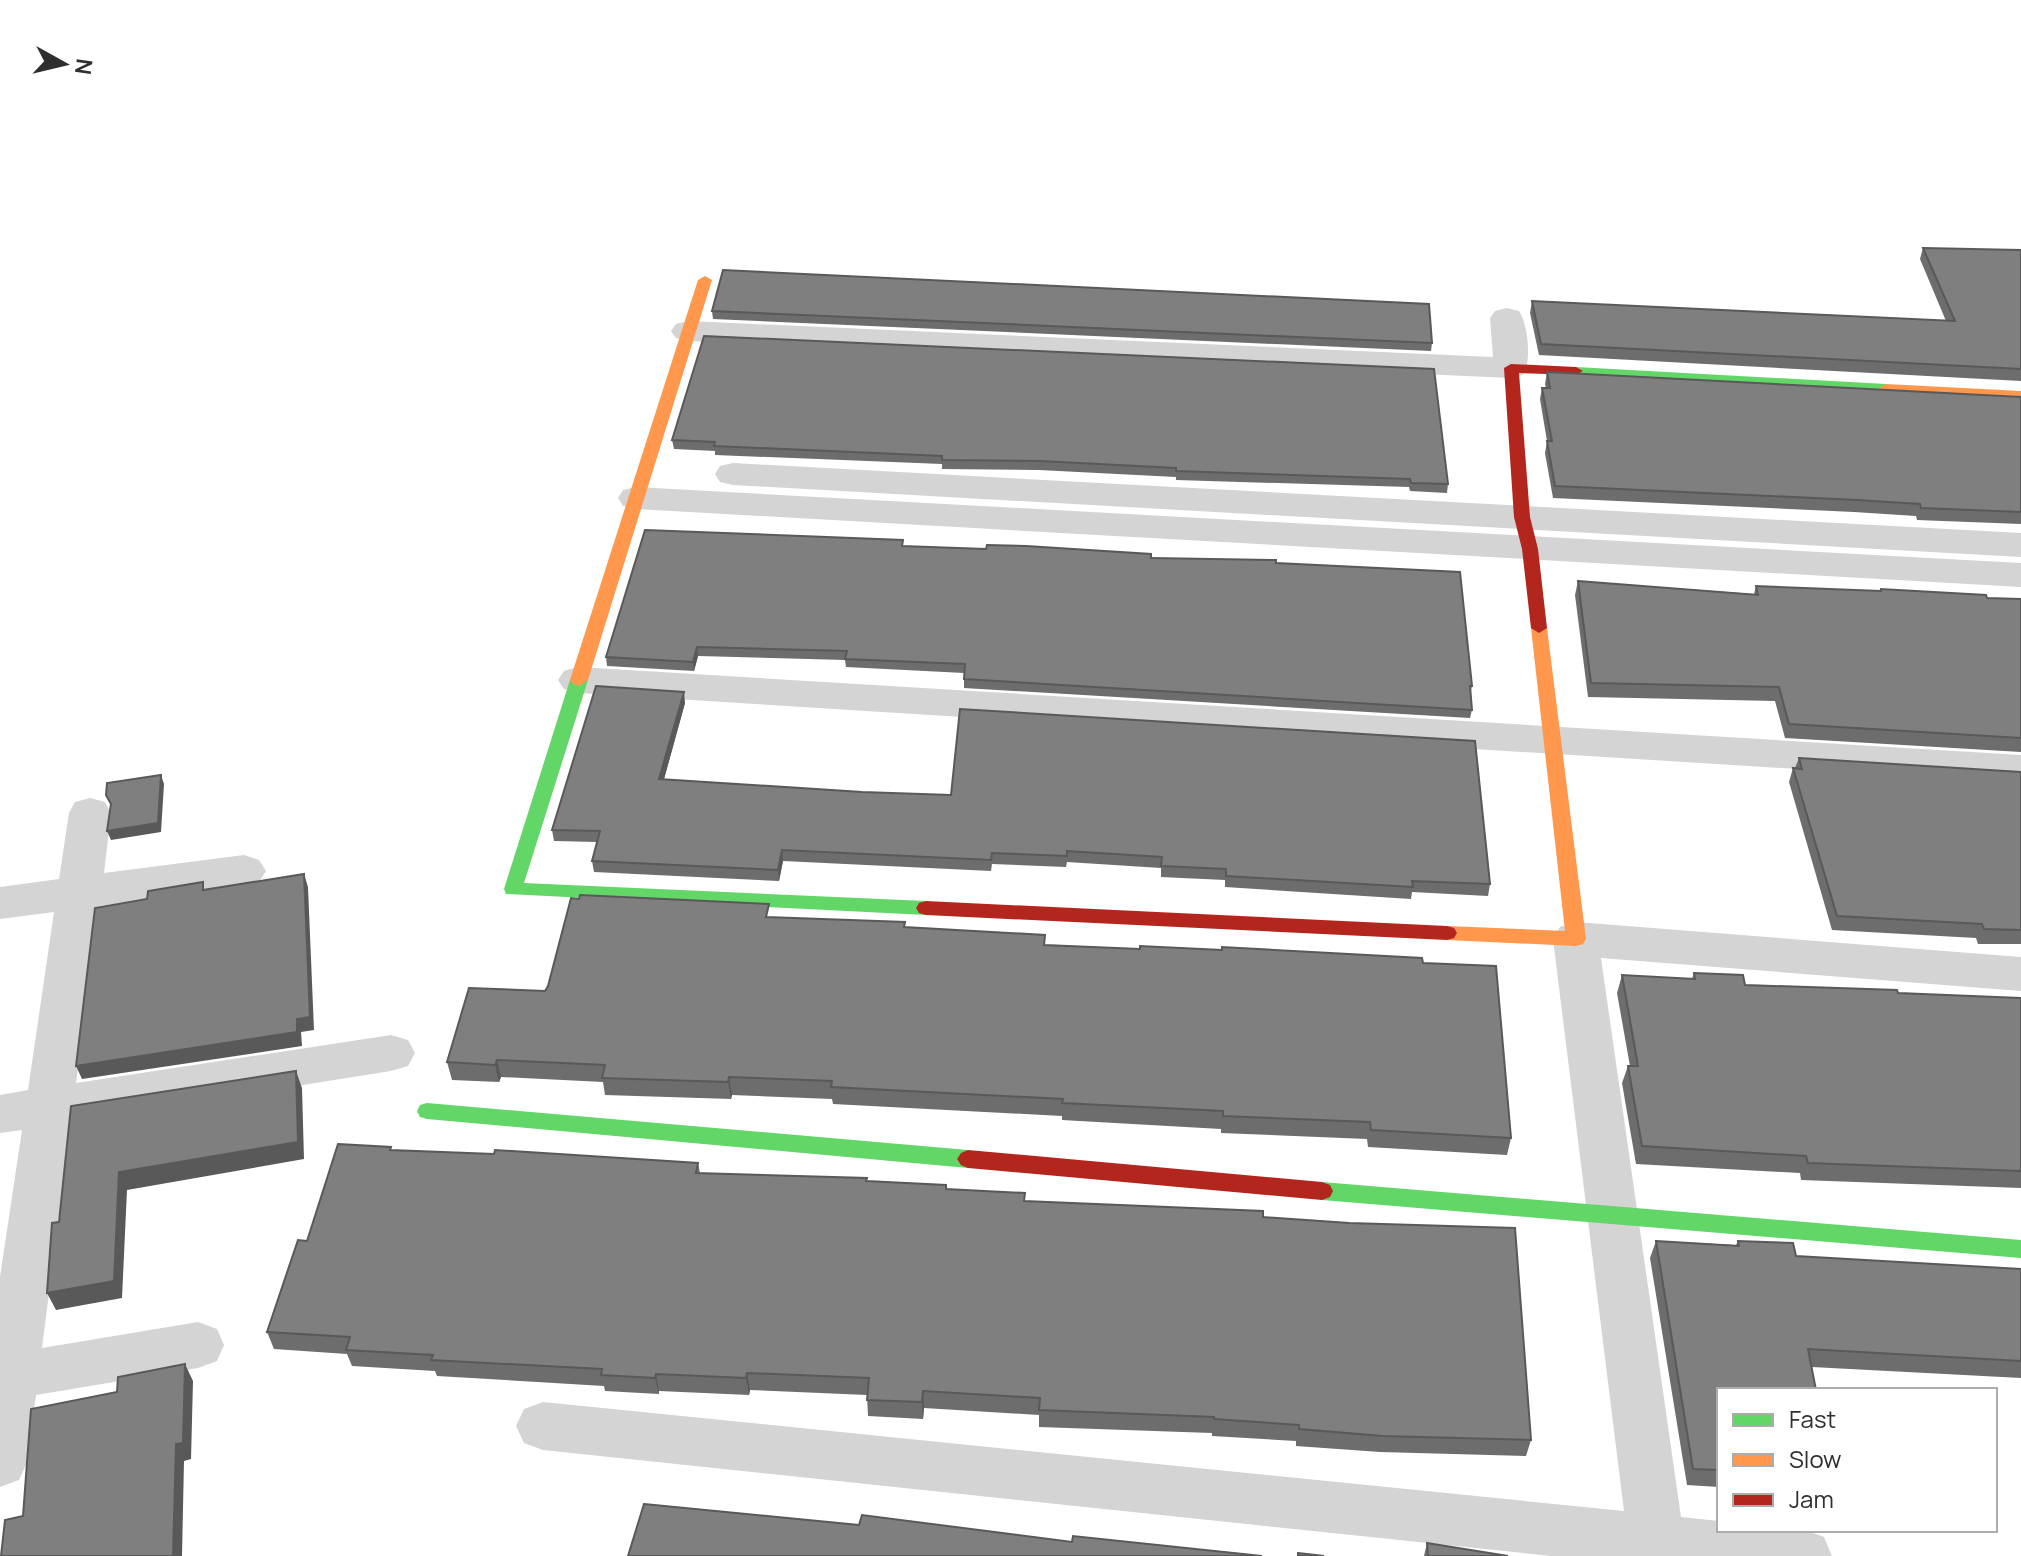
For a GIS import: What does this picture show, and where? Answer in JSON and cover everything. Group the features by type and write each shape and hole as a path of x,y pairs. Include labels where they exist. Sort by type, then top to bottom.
{"street":[{"path":"705,280 513,889 1576,939 2021,974"},
{"path":"1507,318 1526,533 1657,1548"},
{"path":"688,331 1511,368 2021,395"},
{"path":"640,483 1526,533 2021,575"},
{"path":"1526,533 2021,545"},
{"path":"578,680 2021,769"},
{"path":"0,1462 6,1377 49,1106 90,813"},
{"path":"0,903 244,871"},
{"path":"0,1114 391,1053"},
{"path":"427,1111 1613,1217 2021,1249"},
{"path":"6,1377 198,1345"},
{"path":"543,1426 1657,1548 1804,1556"}],"building":[{"path":"1923,248 2021,250 2021,369 1541,344 1532,301 1955,321"},
{"path":"723,270 1429,304 1432,343 712,311"},
{"path":"704,336 1434,369 1448,484 1411,483 1410,479 1176,471 1176,468 1039,461 942,460 942,456 714,446 715,442 672,440"},
{"path":"1547,372 2021,397 2021,512 1921,508 1920,504 1857,500 1555,486 1547,441 1552,441 1542,388 1550,388"},
{"path":"645,530 903,540 902,546 986,549 987,545 1026,546 1151,554 1151,558 1276,560 1276,563 1460,572 1472,710 964,679 965,664 845,659 847,651 697,647 693,662 606,657"},
{"path":"1578,581 1758,595 1756,586 1881,589 2021,599 2021,738 1789,724 1779,687 1591,683"},
{"path":"596,686 684,692 659,779 862,792 951,795 960,709 1475,741 1490,884 1412,881 1413,887 1226,876 1226,869 1161,866 1162,857 1067,851 1067,856 992,853 991,860 782,850 778,870 592,861 600,831 552,830"},
{"path":"1799,758 2021,772 2021,930 1984,929 1982,924 1837,916 1793,768 1802,769"},
{"path":"161,775 158,823 107,831 111,804 106,795 107,783"},
{"path":"304,874 310,1017 297,1019 297,1032 76,1066 95,908 147,899 148,891 203,882 203,890"},
{"path":"580,895 769,904 766,917 905,922 904,927 1045,935 1044,945 1222,950 1222,947 1422,958 1423,963 1496,966 1511,1138 1371,1130 1370,1122 1223,1116 1223,1111 1062,1103 1063,1099 831,1087 832,1081 729,1077 728,1082 602,1078 605,1065 497,1060 495,1065 447,1062 469,988 545,991 571,898 579,899"},
{"path":"1694,973 1743,975 1745,985 2021,998 2021,1171 1808,1163 1806,1156 1642,1146 1628,1066 1638,1066 1622,975 1695,979"},
{"path":"296,1071 298,1142 119,1172 114,1281 47,1293 52,1223 59,1222 71,1106"},
{"path":"338,1144 391,1147 390,1150 494,1154 495,1150 698,1163 696,1173 867,1178 866,1181 946,1185 946,1189 1025,1193 1024,1201 1263,1211 1263,1217 1349,1223 1515,1228 1531,1440 1383,1436 1299,1429 1299,1425 1214,1417 1039,1410 1040,1398 923,1391 922,1402 867,1400 869,1378 747,1373 746,1378 601,1375 602,1369 431,1360 433,1355 346,1350 350,1337 267,1332 298,1240 307,1241"},
{"path":"1656,1241 1739,1246 1738,1241 1793,1243 1796,1256 2021,1269 2021,1361 1808,1349 1816,1388 1717,1388 1717,1470 1693,1469"},
{"path":"185,1364 183,1443 176,1444 173,1556 1,1556 5,1520 23,1516 31,1409 117,1392 118,1377"},
{"path":"644,1504 859,1525 862,1515 1072,1542 1073,1536 1262,1556 628,1556"},
{"path":"1427,1543 1508,1556 1428,1556"}],"traffic: fast":[{"path":"1576,371 1886,388"},
{"path":"579,680 513,889 926,908"},
{"path":"427,1111 968,1159"},
{"path":"1322,1191 2021,1249"}],"traffic: slow":[{"path":"579,680 705,280"},
{"path":"1886,388 2021,395"},
{"path":"1447,933 1576,939 1539,628"}],"traffic: jam":[{"path":"1539,628 1530,549 1522,517 1511,368 1576,371"},
{"path":"926,908 1447,933"},
{"path":"968,1159 1322,1191"}]}
